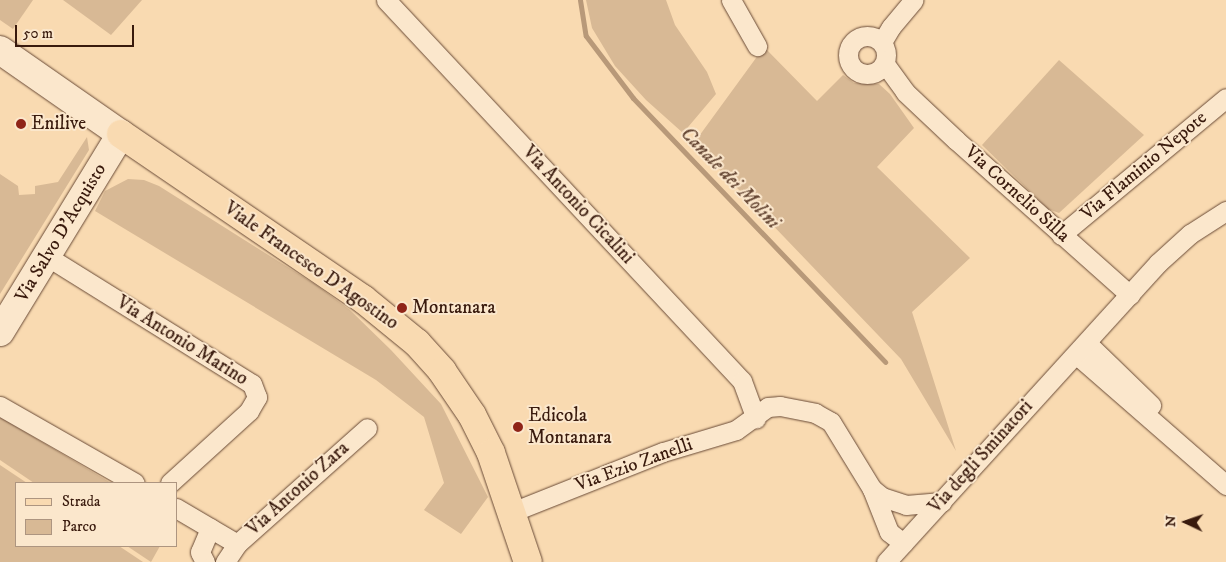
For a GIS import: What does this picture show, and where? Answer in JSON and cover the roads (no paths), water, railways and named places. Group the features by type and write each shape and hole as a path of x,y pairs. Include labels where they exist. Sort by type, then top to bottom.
{"main road":[{"name":"Viale Francesco D'Agostino","path":"121,134 363,299 417,343 442,372 472,415 491,454 528,562"}],"street":[{"name":"Via Antonio Cicalini","path":"386,0 732,369 742,381 756,419"},
{"path":"731,0 757,46"},
{"path":"880,68 857,72 848,57 855,40 882,35 914,0"},
{"name":"Via Cornelio Silla","path":"882,35 887,53 880,68 1061,235 1130,295"},
{"name":"Viale Francesco D'Agostino","path":"0,50 121,134"},
{"name":"Via Flaminio Nepote","path":"1061,235 1226,98"},
{"name":"Via Salvo D'Acquisto","path":"0,332 48,257 121,134"},
{"name":"Via degli Sminatori","path":"886,562 942,502 1029,402 1082,349 1130,295 1190,234 1226,211"},
{"name":"Via Antonio Marino","path":"48,257 252,384 257,398 249,411 171,482"},
{"path":"1082,349 1226,485"},
{"path":"0,406 133,482"},
{"path":"756,419 782,417 802,410 831,422 872,489 889,532 903,543"},
{"name":"Via Ezio Zanelli","path":"512,512 663,452 736,430 756,419"},
{"name":"Via Antonio Zara","path":"178,509 237,544 367,428"},
{"path":"872,489 882,497 906,505 942,502"},
{"path":"205,562 200,552 210,528"},
{"path":"225,562 237,544"}],"waterway":[{"name":"Canale dei Molini","path":"580,0 586,36 633,98 885,362"}],"place":[{"name":"Enilive","path":"21,124"},
{"name":"Montanara","path":"402,308"},
{"name":"Edicola Montanara","path":"518,427"}]}
